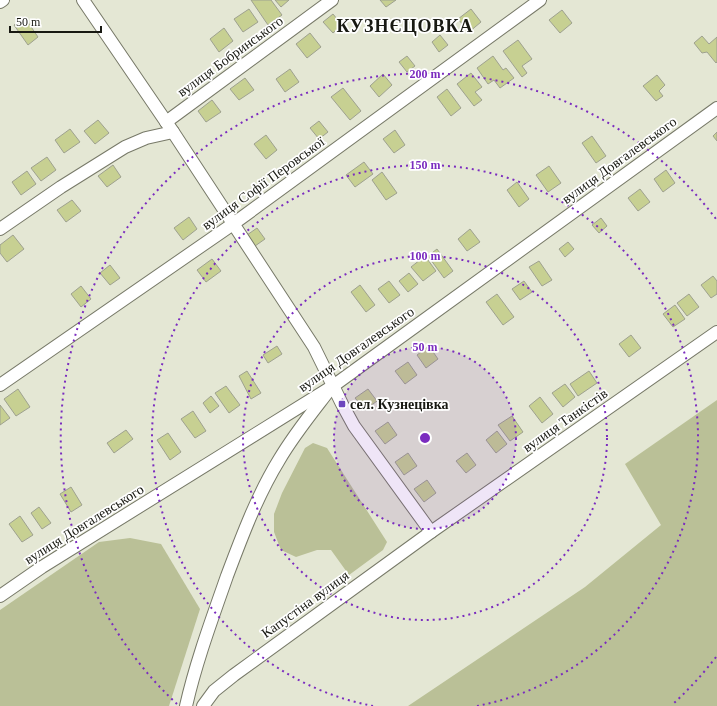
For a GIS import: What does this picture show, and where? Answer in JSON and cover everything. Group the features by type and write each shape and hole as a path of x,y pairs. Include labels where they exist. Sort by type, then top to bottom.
{"street":[{"path":"84,0 314,347 354,426 430,532"},
{"name":"вулиця Бобринського","path":"0,229 61,187 125,147 169,127 332,0"},
{"name":"вулиця Софії Перовської","path":"0,385 233,224 540,0"},
{"name":"вулиця Довгалевського","path":"0,596 42,567 333,386 717,108"},
{"name":"вулиця Танкістів","path":"430,532 717,332"},
{"path":"186,706 192,680 211,620 246,524 260,493 297,431 333,386"},
{"name":"Капустіна вулиця","path":"203,706 214,691 234,675 430,532"}],"green space":[{"path":"717,400 717,706 408,706 585,587 661,525 625,464"},
{"path":"313,443 327,448 387,542 383,550 349,575 331,550 317,550 296,557 281,550 274,532 274,514 282,493 305,448"},
{"path":"130,538 161,544 200,609 169,706 0,706 0,610 99,542"}],"building":[{"path":"251,0 271,0 282,15 268,25"},
{"path":"275,0 289,0 281,7"},
{"path":"380,0 396,0 386,7"},
{"path":"249,9 258,22 243,32 234,19"},
{"path":"471,9 481,22 469,32 458,19"},
{"path":"562,10 572,23 560,33 549,20"},
{"path":"333,14 342,25 333,33 323,22"},
{"path":"25,18 38,37 28,45 14,25"},
{"path":"224,28 233,41 219,52 210,39"},
{"path":"310,33 321,47 307,58 296,44"},
{"path":"440,35 448,45 439,52 432,42"},
{"path":"702,36 709,44 717,37 716,63 707,52 702,53 694,43"},
{"path":"518,40 532,59 522,66 527,73 522,77 503,51"},
{"path":"407,56 415,66 407,72 399,62"},
{"path":"493,56 503,70 506,68 514,78 500,88 494,80 488,84 477,68"},
{"path":"290,69 299,82 285,92 276,79"},
{"path":"471,73 482,87 475,92 482,100 474,106 457,84"},
{"path":"383,74 392,85 379,97 370,86"},
{"path":"657,75 665,85 659,91 663,96 656,101 643,86"},
{"path":"245,78 254,90 239,100 230,89"},
{"path":"343,88 361,111 350,120 331,97"},
{"path":"447,89 461,108 451,116 437,97"},
{"path":"212,100 221,112 206,122 198,111"},
{"path":"98,120 109,133 95,144 84,131"},
{"path":"319,121 328,132 319,139 310,128"},
{"path":"70,129 80,142 64,153 55,140"},
{"path":"395,130 405,145 394,153 383,139"},
{"path":"717,132 717,141 713,136"},
{"path":"266,135 277,150 266,159 254,144"},
{"path":"592,136 606,156 596,163 582,143"},
{"path":"47,157 56,170 41,181 31,168"},
{"path":"364,162 373,174 355,187 346,175"},
{"path":"113,165 121,177 107,187 98,176"},
{"path":"549,166 561,183 548,192 536,175"},
{"path":"666,170 675,183 663,192 654,179"},
{"path":"27,171 36,184 21,195 12,182"},
{"path":"382,172 397,193 386,200 372,180"},
{"path":"517,182 529,199 519,207 507,190"},
{"path":"640,189 650,202 638,211 628,198"},
{"path":"72,200 81,211 66,222 57,210"},
{"path":"189,217 197,229 183,240 174,228"},
{"path":"601,218 607,226 599,233 592,225"},
{"path":"257,228 265,239 255,246 247,235"},
{"path":"470,229 480,242 467,251 458,239"},
{"path":"13,235 24,249 7,262 0,253 0,245"},
{"path":"568,242 574,249 565,257 559,249"},
{"path":"437,249 453,271 444,278 428,256"},
{"path":"425,256 436,271 423,281 411,267"},
{"path":"212,259 221,271 206,282 197,270"},
{"path":"539,261 552,280 542,286 529,267"},
{"path":"110,265 120,278 110,285 100,273"},
{"path":"409,273 418,284 408,292 399,281"},
{"path":"713,276 717,281 717,294 711,298 701,285"},
{"path":"389,281 400,295 389,303 378,289"},
{"path":"524,281 532,292 520,300 512,289"},
{"path":"360,285 375,305 366,312 351,292"},
{"path":"81,286 91,299 81,307 71,294"},
{"path":"497,294 514,317 503,325 486,302"},
{"path":"689,294 699,307 687,316 677,303"},
{"path":"675,305 685,319 673,327 663,314"},
{"path":"631,335 641,348 629,357 619,344"},
{"path":"277,346 282,354 268,363 263,355"},
{"path":"429,346 438,359 426,368 417,355"},
{"path":"408,362 417,375 405,384 395,371"},
{"path":"247,371 261,393 251,399 239,376"},
{"path":"589,371 597,383 578,396 570,384"},
{"path":"565,384 575,397 563,407 552,393"},
{"path":"226,386 240,405 229,413 215,393"},
{"path":"18,389 30,407 16,416 4,399"},
{"path":"368,389 377,401 365,410 355,398"},
{"path":"211,396 219,406 210,413 203,403"},
{"path":"540,397 553,414 542,423 529,406"},
{"path":"0,405 10,418 0,425"},
{"path":"193,411 206,431 195,438 181,419"},
{"path":"512,416 523,432 510,441 498,425"},
{"path":"388,422 397,435 385,444 375,431"},
{"path":"126,430 133,439 114,453 107,443"},
{"path":"497,431 507,444 496,453 486,440"},
{"path":"168,433 181,452 170,460 157,440"},
{"path":"408,453 417,466 404,475 395,462"},
{"path":"467,453 476,465 466,473 456,461"},
{"path":"427,480 436,493 424,502 414,489"},
{"path":"71,487 82,505 71,512 60,494"},
{"path":"39,507 51,523 42,529 31,513"},
{"path":"20,516 33,535 22,542 9,524"}],"place":[{"name":"сел. Кузнецівка","path":"342,404"}],"district":[{"name":"КУЗНЄЦОВКА","path":"405,26"}]}
